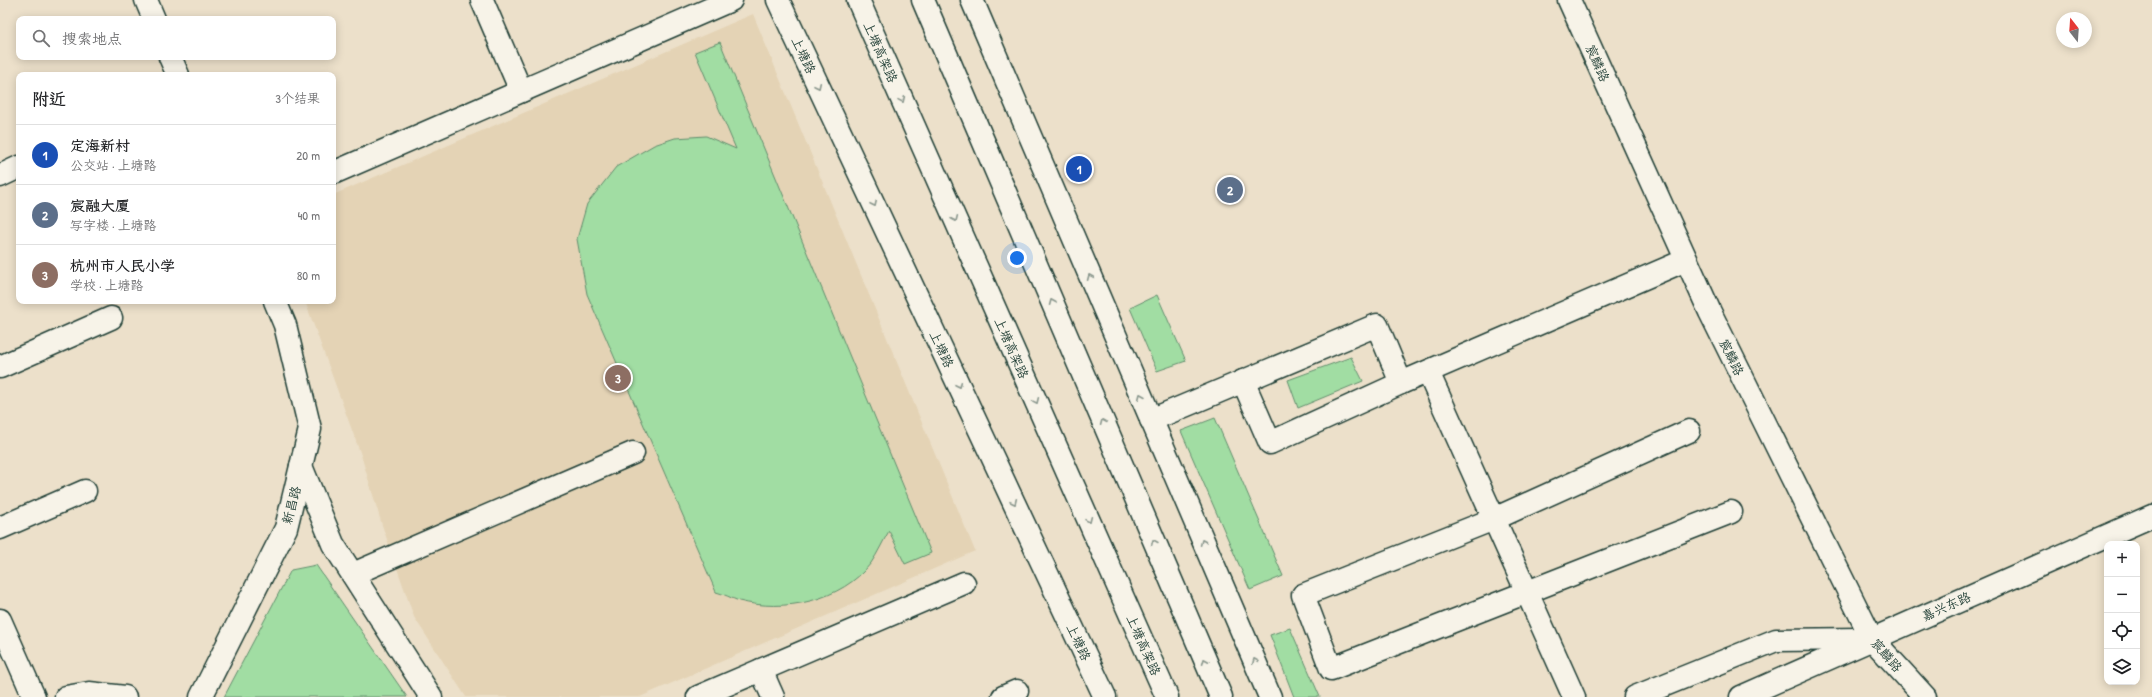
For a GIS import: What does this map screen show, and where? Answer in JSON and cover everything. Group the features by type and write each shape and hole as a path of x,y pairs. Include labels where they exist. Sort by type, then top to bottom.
{"main road":[{"path":"146,0 153,16"},
{"path":"482,0 521,91"},
{"path":"336,172 731,0"},
{"name":"上塘路","path":"778,0 1105,697"},
{"name":"上塘高架路","path":"858,0 1167,697"},
{"path":"923,0 1221,697"},
{"path":"972,0 1270,697"},
{"name":"宸麟路","path":"1569,0 1710,312 1872,639 1925,697"},
{"path":"171,60 177,72"},
{"path":"0,176 16,169"},
{"path":"1243,381 1270,442 1401,383 1686,260"},
{"name":"新昌路","path":"202,697 286,528 310,429 285,325 276,304"},
{"path":"0,367 111,318"},
{"path":"1152,420 1377,325 1401,383"},
{"path":"1428,372 1574,697"},
{"path":"1689,431 1494,519 1302,595 1331,669 1731,512"},
{"path":"353,574 633,453"},
{"path":"301,466 333,544 431,697"},
{"path":"0,528 85,491"},
{"name":"嘉兴东路","path":"1741,697 2152,516"},
{"path":"698,697 964,583"},
{"path":"0,620 34,697"},
{"path":"1635,697 1776,640 1872,639"},
{"path":"761,670 774,697"},
{"path":"66,697 89,693 125,697"}],"shaded area":[{"path":"753,14 975,551 640,697 466,697 414,617 382,525 361,455 306,304 336,304 336,194"}],"green space":[{"path":"720,42 931,553 905,564 889,531 871,563 859,576 844,587 828,595 811,601 793,604 756,604 739,601 716,592 587,294 577,239 587,204 616,167 654,145 675,138 706,136 736,149 695,52"},
{"path":"1157,295 1186,361 1157,371 1130,308"},
{"path":"1351,357 1363,381 1298,408 1288,380"},
{"path":"1215,418 1283,576 1250,590 1181,431"},
{"path":"316,565 407,697 224,697 291,570"},
{"path":"1290,628 1320,697 1294,697 1270,635"}],"place":[{"name":"定海新村","path":"1079,169"},
{"name":"宸融大厦","path":"1230,190"},
{"name":"杭州市人民小学","path":"618,378"}]}
